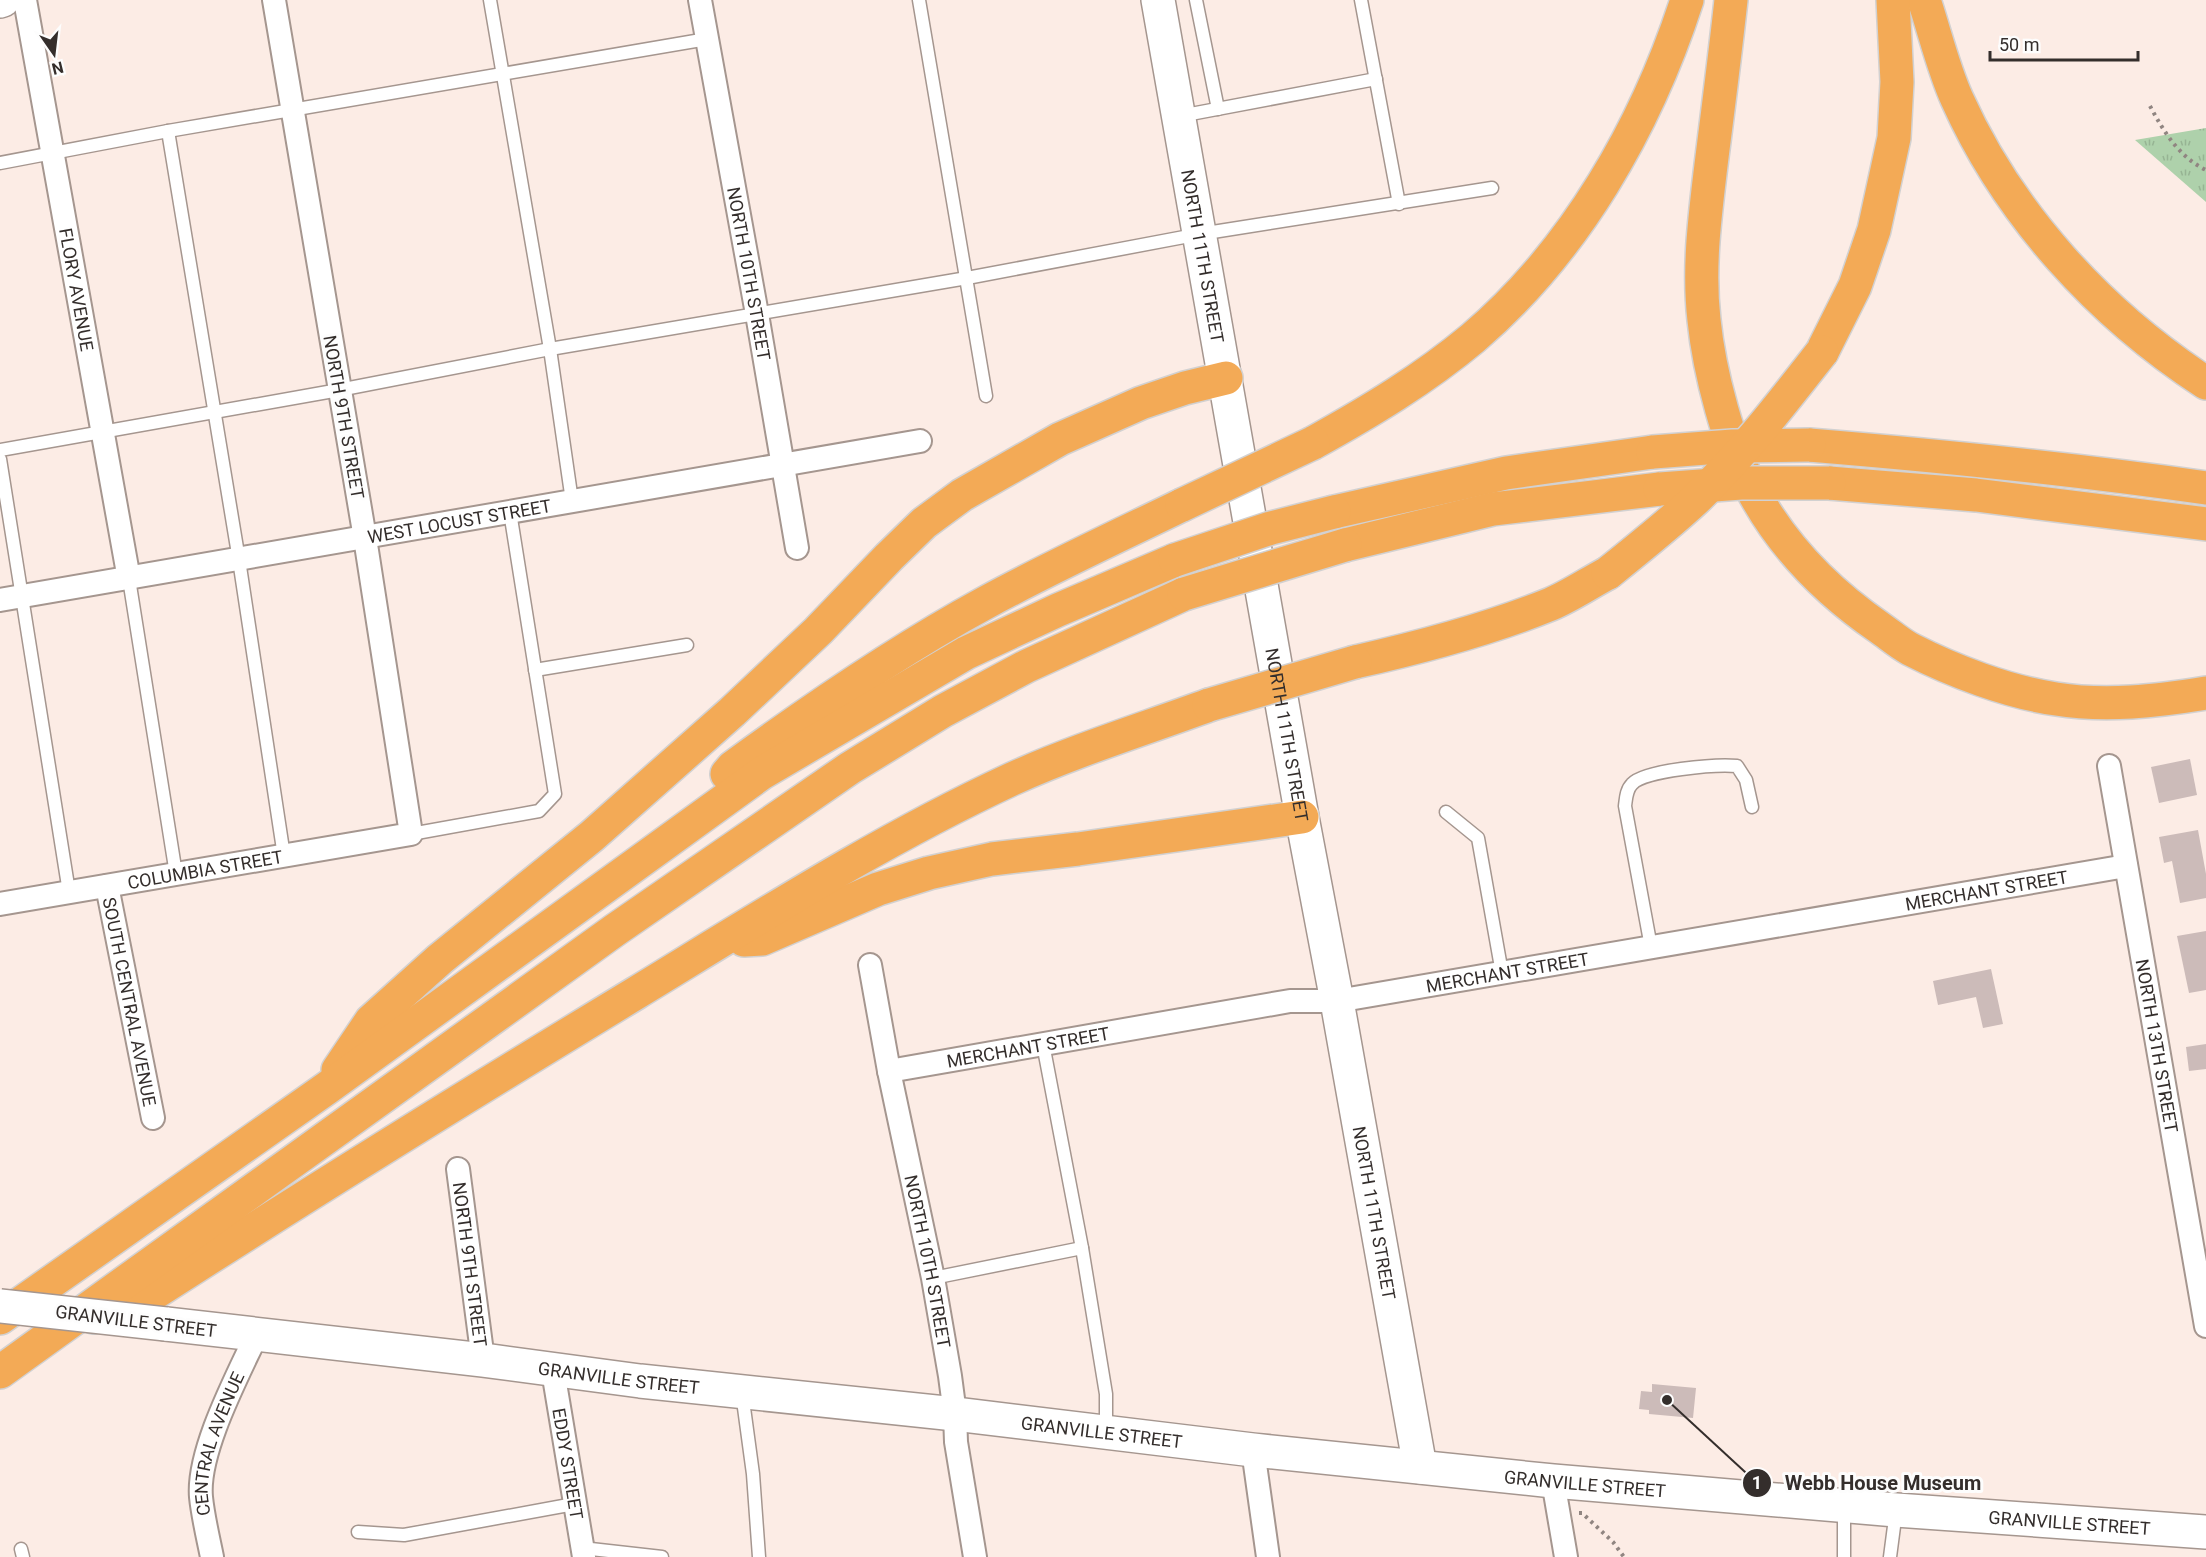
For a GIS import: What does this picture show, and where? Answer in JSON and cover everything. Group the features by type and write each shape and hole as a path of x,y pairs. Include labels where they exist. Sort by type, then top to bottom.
{"highway":[{"path":"674,836 733,767 808,712 912,646 986,603 1182,505 1313,443 1385,401 1445,360 1501,312 1550,260 1592,202 1629,138 1660,72 1687,0"},
{"path":"1731,0 1701,244 1704,319 1711,365 1730,434 1753,492 1777,530 1809,570 1859,614 1908,648 1979,680 2056,699 2094,702 2134,702 2206,693"},
{"path":"64,1326 136,1305 430,1118 827,877 1013,779 1095,746 1209,705 1355,662 1451,639 1507,620 1553,603 1608,573 1656,535 1697,498 1773,415 1822,352 1836,324 1859,274 1874,230 1894,138 1897,82 1893,0"},
{"path":"1924,0 1961,108 1993,169 2045,241 2130,326 2175,363 2206,383"},
{"path":"327,1088 371,1021 440,958 592,836 732,712 818,631 924,523 962,495 1060,439 1141,403 1185,388 1226,378"},
{"path":"0,1318 327,1088 762,773 966,653 1058,610 1175,560 1271,528 1506,473 1653,452 1733,446 1809,445 1928,454 2089,471 2206,488"},
{"path":"0,1372 615,930 850,768 943,711 1027,666 1184,594 1345,545 1492,509 1660,489 1742,483 1828,483 1976,495 2206,524"},
{"path":"721,941 762,939 878,889 929,873 992,859 1302,817"}],"street":[{"name":"FLORY AVENUE","path":"25,0 129,579"},
{"name":"NORTH 9TH STREET","path":"274,0 365,538 411,834"},
{"name":"NORTH 10TH STREET","path":"700,0 797,548"},
{"name":"NORTH 11TH STREET","path":"1158,0 1302,817 1420,1467"},
{"name":"WEST LOCUST STREET","path":"11,598 920,441"},
{"name":"NORTH 13TH STREET","path":"2109,766 2206,1326"},
{"name":"COLUMBIA STREET","path":"0,904 411,834"},
{"name":"MERCHANT STREET","path":"889,1071 1290,1001 1337,1001 2126,866"},
{"name":"SOUTH CENTRAL AVENUE","path":"107,886 153,1118"},
{"name":"NORTH 10TH STREET","path":"870,965 889,1071 933,1278 975,1557"},
{"name":"NORTH 9TH STREET","path":"458,1169 483,1360"},
{"name":"GRANVILLE STREET","path":"0,1306 483,1360 553,1371 1420,1467 1555,1496 1844,1506 2206,1532"},
{"name":"CENTRAL AVENUE","path":"212,1557 201,1496 204,1466 224,1405 256,1336"},
{"name":"EDDY STREET","path":"553,1371 583,1553"},
{"path":"1253,1450 1268,1557"},
{"path":"1555,1496 1566,1557"}],"lane":[{"path":"490,0 550,350 572,501"},
{"path":"922,0 986,396"},
{"path":"1196,0 1218,109"},
{"path":"1361,0 1399,204"},
{"path":"0,163 168,131 707,39"},
{"path":"1179,117 1376,79"},
{"path":"168,131 285,856"},
{"path":"0,450 550,350 967,278 1200,234 1492,188"},
{"path":"0,459 11,598 69,892"},
{"path":"411,834 538,811 555,794 510,512"},
{"path":"129,579 176,874"},
{"path":"535,670 687,645"},
{"path":"1651,947 1624,806 1626,795 1632,784 1643,777 1657,773 1723,765 1737,766 1746,780 1752,807"},
{"path":"1446,812 1478,838 1502,973"},
{"path":"1043,1044 1082,1248 1106,1394 1106,1433"},
{"path":"933,1278 1082,1248"},
{"path":"742,1392 753,1474 759,1557"},
{"path":"358,1532 404,1535 574,1504"},
{"path":"1844,1506 1844,1557"},
{"path":"1890,1557 1896,1510"},
{"path":"583,1553 662,1557"}],"path":[{"path":"2150,106 2174,146 2194,164 2206,170"},
{"path":"1555,1496 1582,1513 1613,1542 1624,1557"}],"green space":[{"path":"2206,128 2206,202 2135,140"}],"building":[{"path":"2190,759 2197,795 2159,803 2151,767"},
{"path":"2198,830 2206,874 2206,898 2180,903 2172,861 2164,863 2159,837"},
{"path":"2206,931 2206,990 2189,993 2177,936"},
{"path":"1991,969 2003,1024 1983,1028 1976,997 1938,1005 1933,981"},
{"path":"2206,1044 2206,1069 2189,1071 2186,1047"},
{"path":"1652,1384 1696,1388 1693,1418 1649,1414 1649,1410 1639,1409 1641,1391 1652,1392"}],"place":[{"name":"Webb House Museum","path":"1667,1400"}]}
